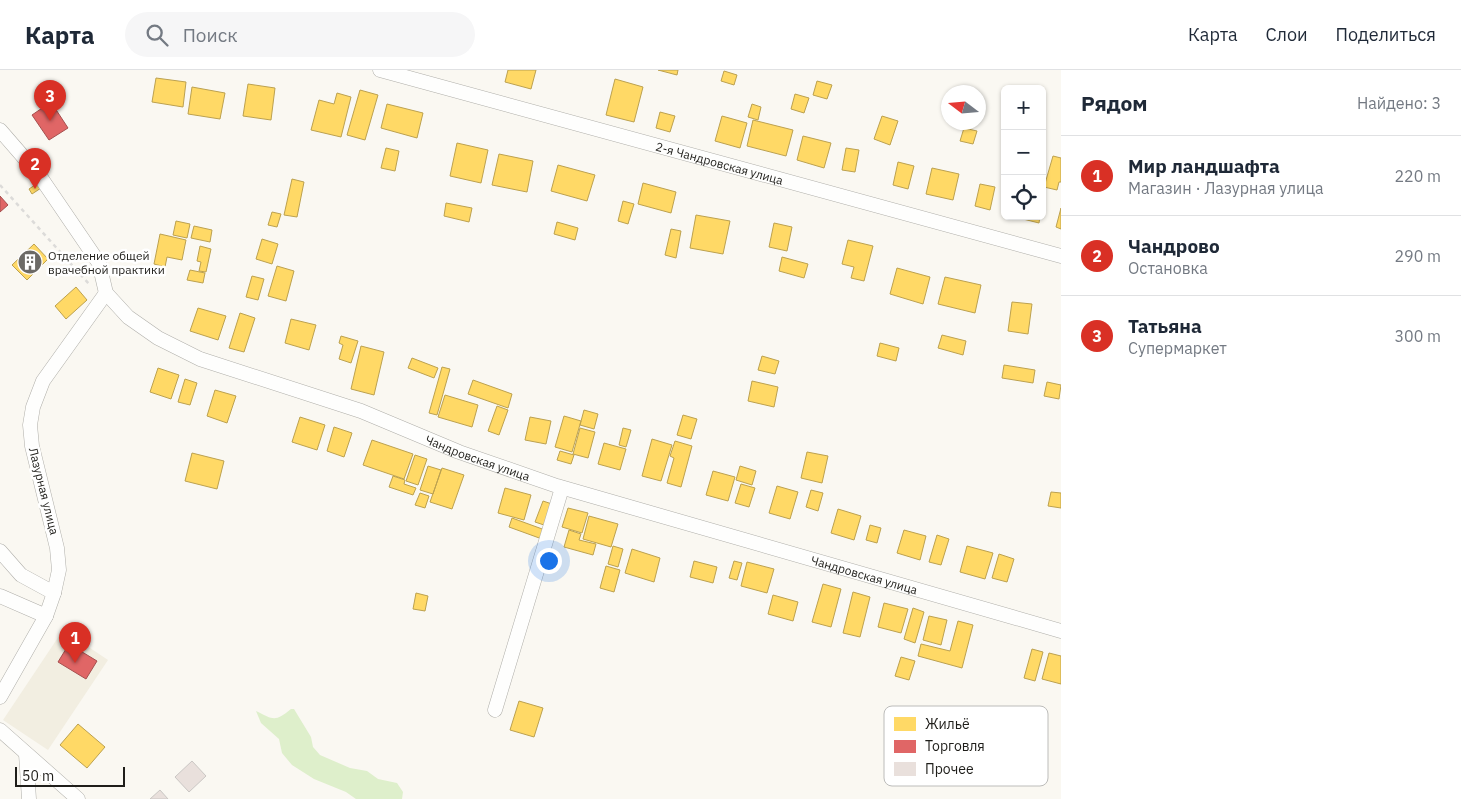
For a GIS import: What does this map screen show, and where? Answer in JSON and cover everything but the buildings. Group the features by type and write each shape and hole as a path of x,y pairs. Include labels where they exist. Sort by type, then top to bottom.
{"street":[{"name":"2-я Чандровская улица","path":"380,70 1061,256"},
{"path":"0,130 39,175 100,263 106,293"},
{"name":"Чандровская улица","path":"106,293 128,317 150,333 200,359 361,411 459,452 562,488 1061,631"},
{"name":"Лазурная улица","path":"0,697 46,616 59,570 57,548 32,446 30,425 33,407 43,381 106,293"},
{"path":"495,710 562,488"},
{"path":"0,551 21,574 54,593"},
{"path":"0,596 46,616"},
{"path":"0,730 78,799"},
{"path":"26,754 29,799"}],"path":[{"path":"0,185 91,286 106,293"}],"shaded area":[{"path":"63,630 108,660 48,750 3,720"}],"green space":[{"path":"294,709 311,737 313,747 320,755 350,768 367,771 378,779 397,783 403,792 402,799 356,799 346,792 314,779 292,765 282,753 279,739 261,723 256,711 271,718 278,718"}],"place":[{"name":"Татьяна","path":"50,121"},
{"name":"Чандрово","path":"35,189"},
{"name":"Отделение общей врачебной практики","path":"30,262"},
{"name":"Мир ландшафта","path":"75,663"}]}
